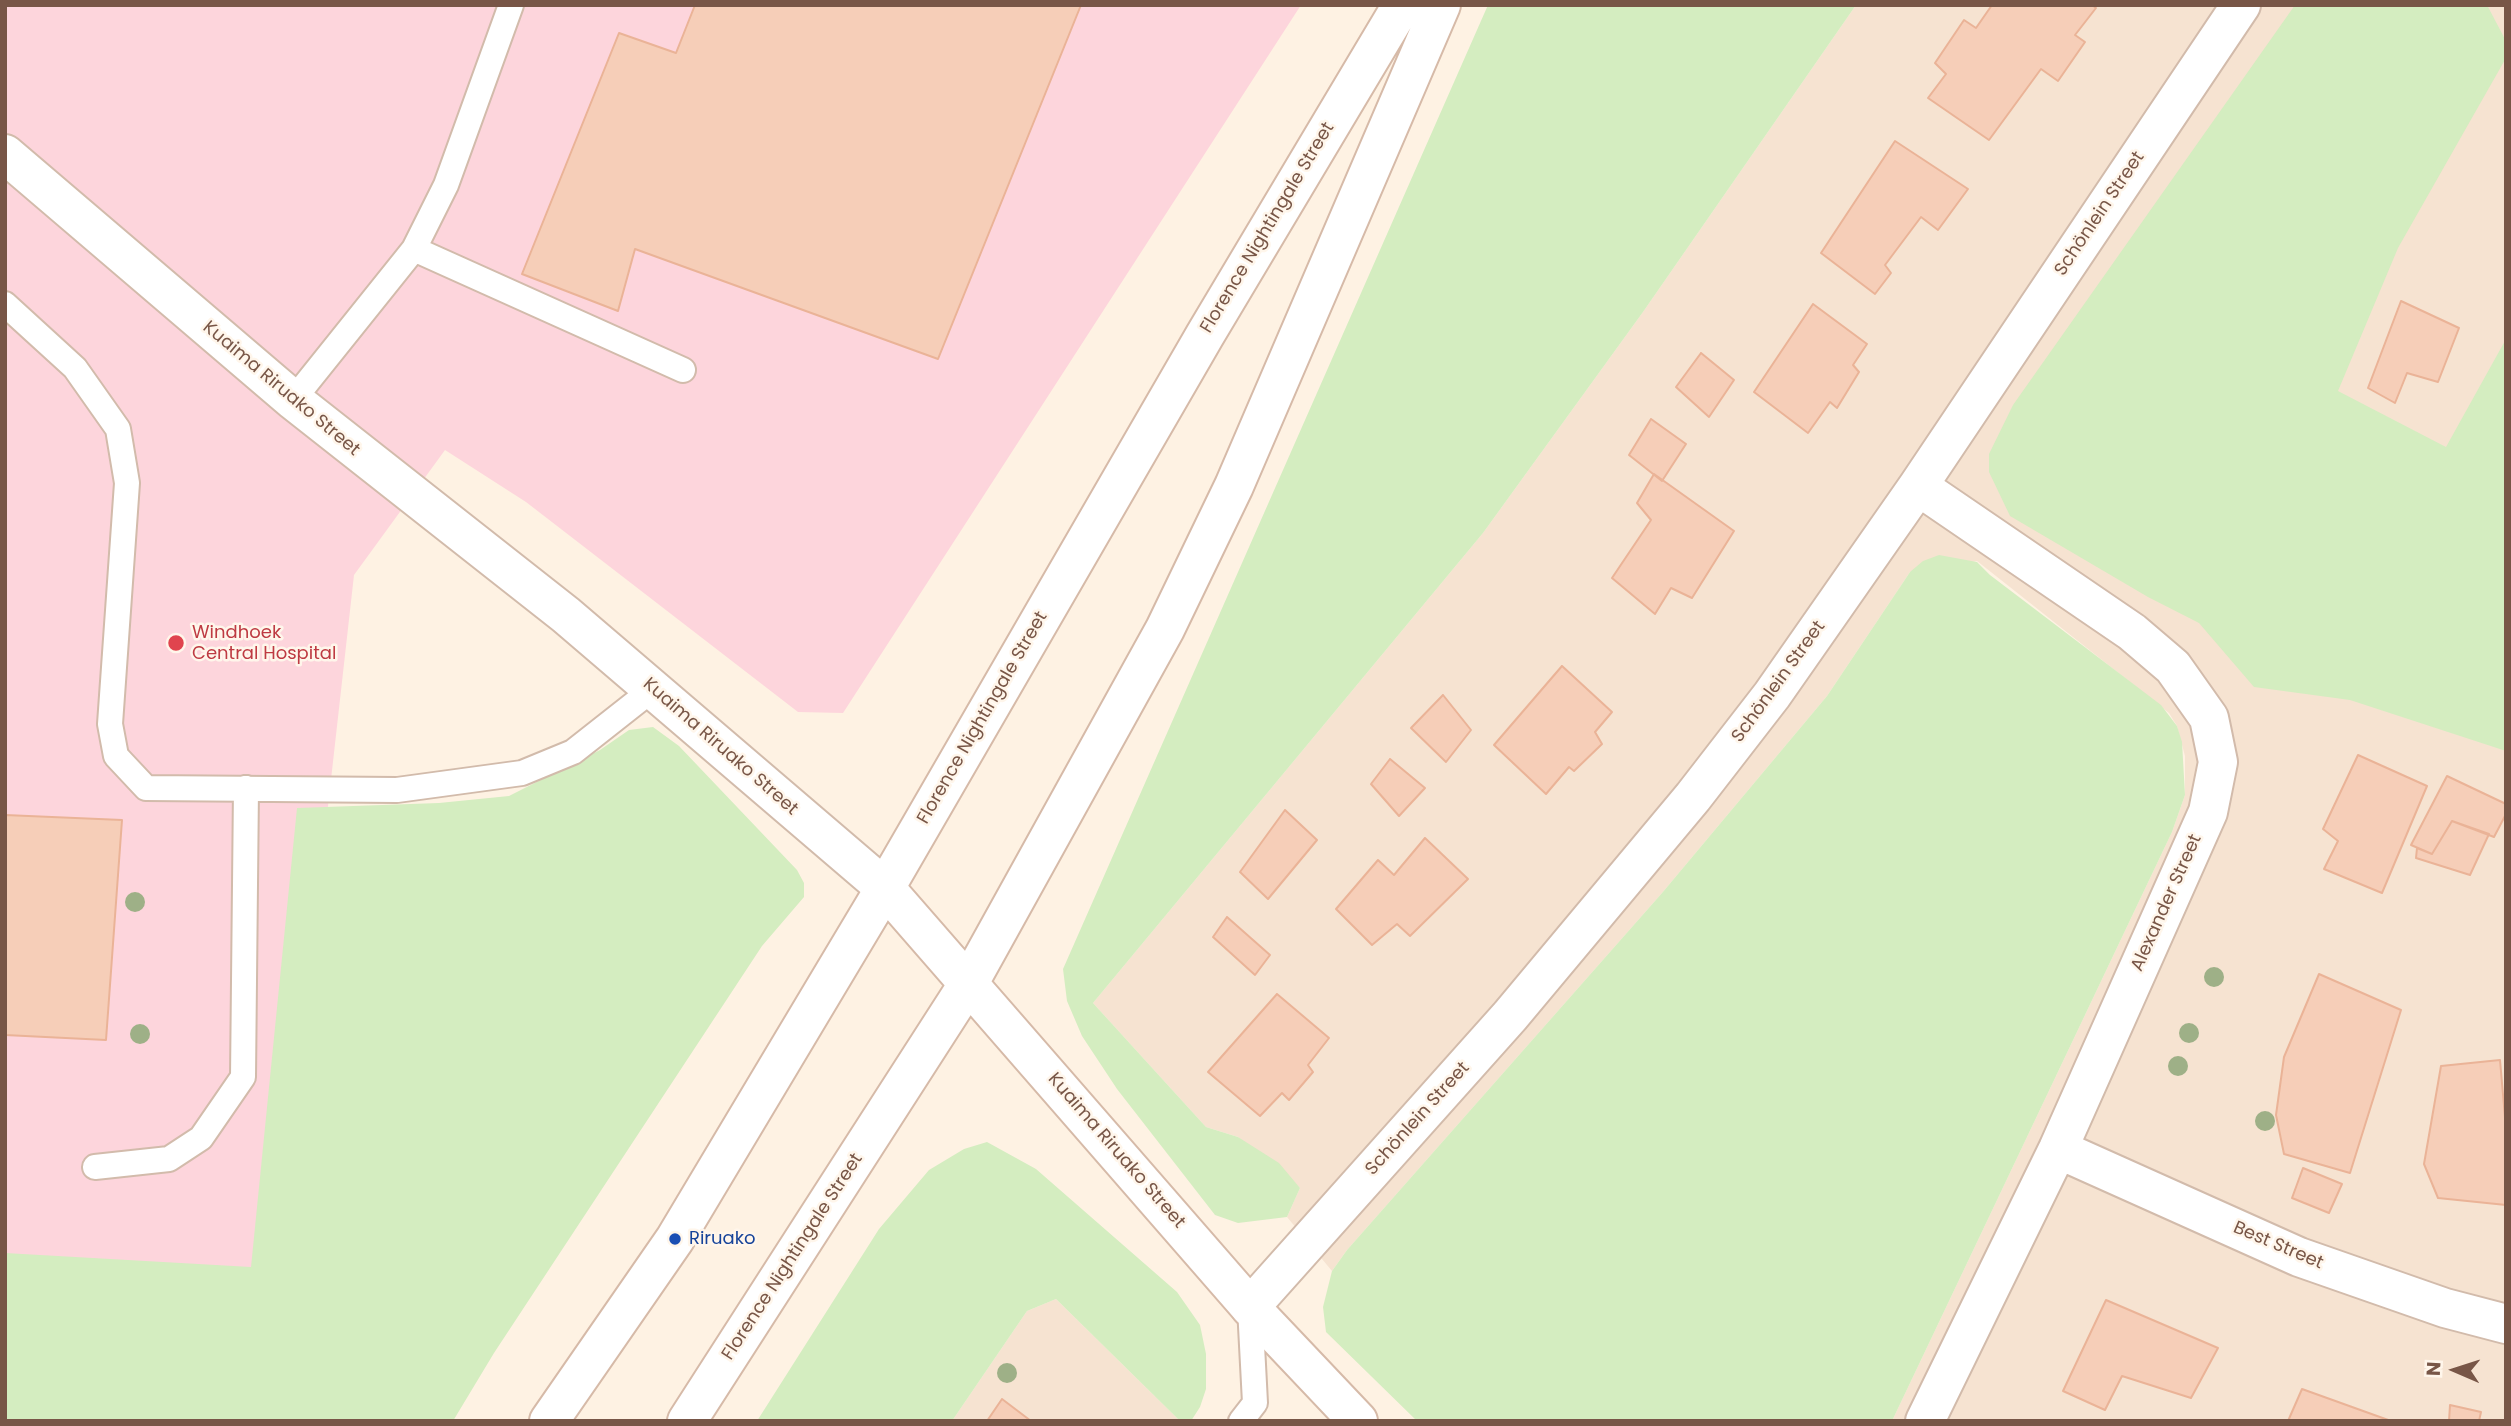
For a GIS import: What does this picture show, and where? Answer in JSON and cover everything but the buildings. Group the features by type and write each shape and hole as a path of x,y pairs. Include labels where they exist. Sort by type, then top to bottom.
{"street":[{"name":"Florence Nightingale Street","path":"549,1421 675,1239 886,888 1205,335 1402,5"},
{"name":"Florence Nightingale Street","path":"687,1421 970,981 1177,605 1234,486 1441,5"},
{"name":"Schönlein Street","path":"1250,1307 1510,1016 1693,797 1772,695 1918,485 2241,5"},
{"name":"Kuaima Riruako Street","path":"5,154 293,400 566,615 886,888 970,981 1250,1307 1357,1421"},
{"name":"Alexander Street","path":"1918,485 2133,632 2173,667 2209,718 2218,762 2208,812 2058,1149 1925,1421"},
{"name":"Best Street","path":"2058,1149 2300,1257 2445,1308 2506,1325"}],"lane":[{"path":"293,400 414,249 446,185 511,5"},
{"path":"414,249 683,370"},
{"path":"5,304 75,368 118,429 127,484 110,724 116,756 146,788 397,790 522,773 573,752 653,690"},
{"path":"95,1167 169,1159 201,1138 243,1077 246,788"},
{"path":"1241,1421 1255,1403 1250,1307"}],"shaded area":[{"name":"Windhoek Central Hospital","path":"5,5 1301,5 843,713 798,712 526,502 445,450 354,575 273,1295 5,1282"},
{"path":"1856,5 2506,5 2506,1421 1892,1421 2172,832 2185,795 2185,756 2177,726 2169,713 1977,561 1910,572 1827,696 1662,893 1347,1250 1332,1271 1287,1217 1300,1188 1238,1137 1206,1127 1093,1003 1483,533 1643,312"},
{"path":"1056,1299 1180,1421 952,1421 1027,1311"}],"green space":[{"path":"1488,5 1856,5 1643,312 1483,533 1093,1003 1206,1127 1238,1137 1279,1163 1300,1188 1287,1217 1238,1223 1215,1215 1117,1089 1082,1036 1067,1001 1063,969"},
{"path":"2295,5 2487,5 2506,41 2506,58 2398,248 2338,391 2446,447 2506,339 2506,751 2350,700 2254,687 2199,623 2148,597 2010,516 1989,472 1989,454 2013,405"},
{"path":"1939,555 1977,562 1990,575 2161,705 2177,726 2182,742 2185,795 2172,832 1892,1421 1417,1421 1326,1332 1323,1307 1332,1271 1347,1250 1662,893 1827,696 1910,572 1923,561"},
{"path":"653,727 679,746 797,870 804,883 804,897 762,946 494,1353 453,1421 5,1421 5,1253 251,1267 297,808 439,803 509,796 600,750 629,730"},
{"path":"987,1142 1036,1169 1177,1292 1200,1325 1206,1354 1206,1389 1200,1407 1191,1421 1180,1421 1056,1299 1027,1311 952,1421 757,1421 879,1229 929,1170 964,1149"}],"place":[{"name":"Windhoek Central Hospital","path":"176,643"},
{"name":"Riruako","path":"675,1239"}]}
